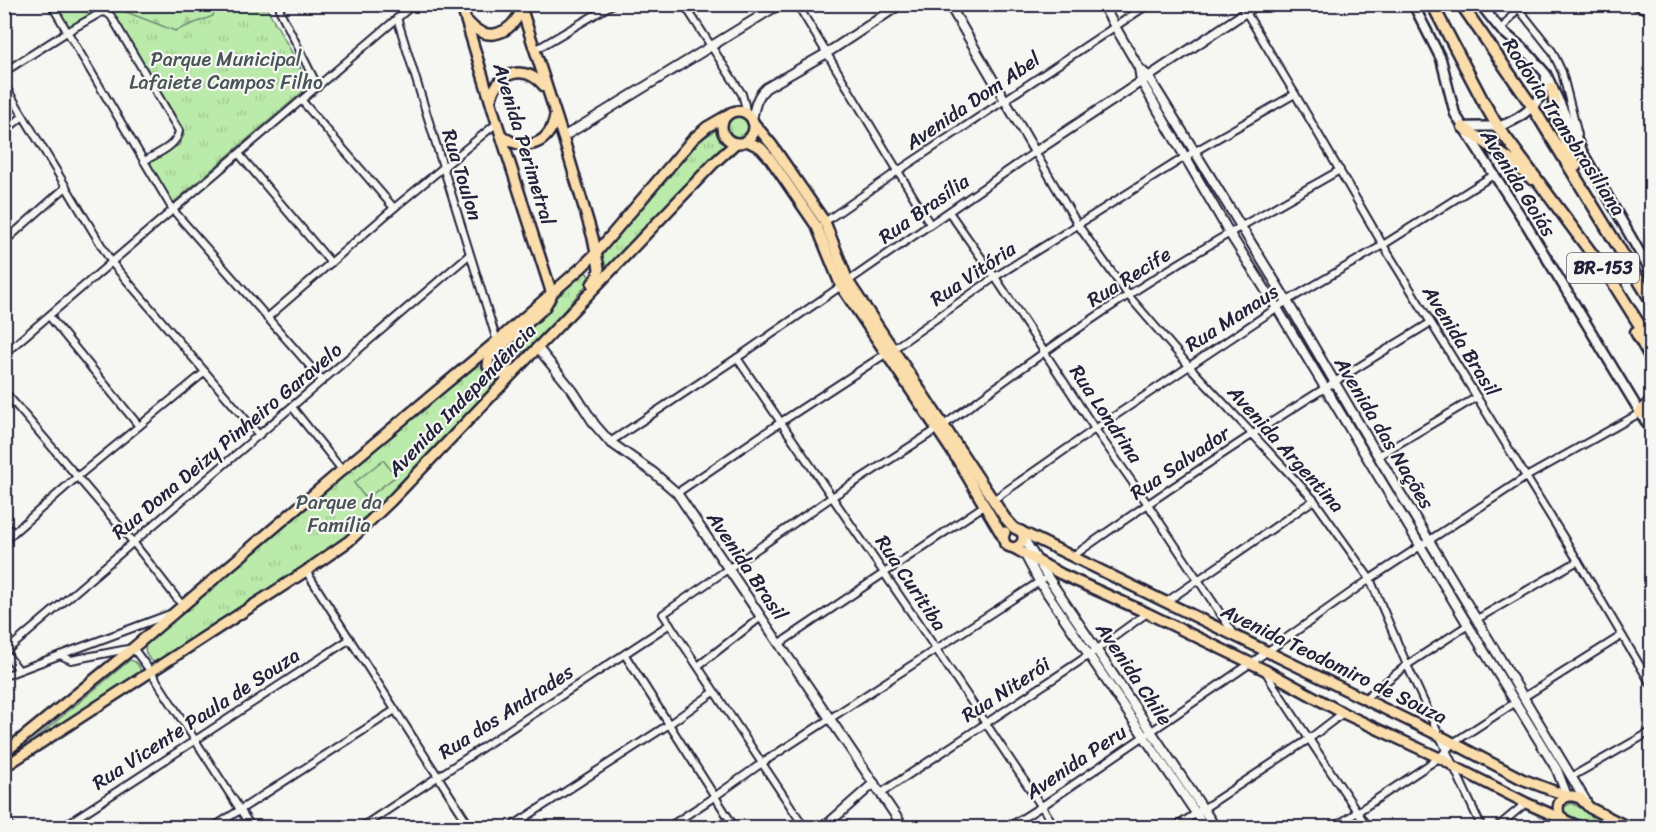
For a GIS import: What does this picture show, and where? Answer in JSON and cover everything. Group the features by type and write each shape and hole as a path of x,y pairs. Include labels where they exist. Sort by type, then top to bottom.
{"highway":[{"name":"BR-153","path":"1432,4 1498,127 1612,281 1652,345"},
{"name":"Rodovia Transbrasiliana","path":"1461,4 1532,106 1652,302"},
{"path":"1551,88 1558,125 1590,199"},
{"path":"1463,127 1510,160 1549,194"},
{"path":"1612,281 1616,297 1652,360"},
{"path":"1640,413 1652,400"}],"main road":[{"name":"Avenida Perimetral","path":"461,4 552,294"},
{"name":"Avenida Goiás","path":"1413,4 1441,59 1455,114 1495,174 1652,432"},
{"path":"1480,4 1501,30 1526,51 1546,74 1583,153 1650,270"},
{"name":"Avenida Perimetral","path":"521,7 597,252"},
{"path":"466,21 474,29 485,34 497,34 508,29 517,21 521,7"},
{"path":"491,100 492,92 502,79 517,73 532,75 539,79 547,89"},
{"path":"1463,127 1498,127 1514,119 1532,106 1544,91 1546,74"},
{"path":"736,111 751,118 772,146 821,225 761,148 747,141 736,143 728,140 722,131 726,116 736,111"},
{"path":"501,135 509,142 530,145 540,141 548,134 555,114"},
{"name":"Avenida Independência","path":"4,753 134,648 552,294 597,252 693,139 726,116"},
{"path":"747,141 753,134 751,118"},
{"name":"Avenida Independência","path":"4,766 306,571 360,531 714,163 736,143"},
{"name":"Avenida Chile","path":"821,225 844,284 989,503 1003,537"},
{"path":"559,325 567,310 592,284 599,272 597,252"},
{"path":"582,267 593,274 592,284"},
{"path":"517,368 510,372 496,374 490,371 488,361 490,356 544,308 552,294"},
{"name":"Avenida Chile","path":"989,503 1020,532"},
{"path":"1007,530 1020,532 1020,546 1014,548 1007,546 1003,537 1007,530"},
{"name":"Avenida Teodomiro de Souza","path":"1020,532 1440,736 1449,746 1522,779 1567,796 1580,798 1590,808 1630,828"},
{"name":"Avenida Teodomiro de Souza","path":"1014,548 1061,574 1251,663 1343,713 1582,828"},
{"path":"1566,820 1559,815 1558,806 1560,801 1567,796"}],"street":[{"path":"51,4 172,210 322,381"},
{"path":"283,4 280,11 318,87"},
{"path":"4,354 414,4"},
{"path":"535,50 614,4"},
{"path":"684,4 742,94 751,118"},
{"path":"563,137 780,4"},
{"path":"797,4 930,224"},
{"path":"751,118 759,94 766,88 901,4"},
{"path":"949,4 1035,152"},
{"path":"1102,4 1144,79"},
{"name":"Avenida Dom Abel","path":"821,225 1149,4"},
{"name":"Avenida Brasil","path":"1241,4 1430,323 1578,561 1652,686"},
{"name":"Rua Brasília","path":"610,442 738,358 1035,152 1258,4"},
{"path":"1630,4 1652,12"},
{"path":"1501,30 1517,5 1552,51 1562,72 1583,153"},
{"path":"4,72 67,32 102,12 107,13 111,16 179,131 179,136 174,143 144,161"},
{"name":"Rua Toulon","path":"397,18 497,341"},
{"name":"Avenida das Nações","path":"1144,79 1195,151 1242,227 1573,776 1590,808"},
{"name":"Avenida das Nações","path":"1144,79 1185,157 1230,234 1557,770 1567,796"},
{"path":"4,84 112,263 259,435"},
{"name":"Rua Vitória","path":"677,493 995,278 1185,157 1295,94"},
{"path":"303,101 394,208"},
{"path":"4,132 24,116"},
{"path":"267,318 497,123"},
{"name":"Avenida Argentina","path":"1035,152 1078,225 1128,296 1189,366 1314,500 1370,579 1440,736"},
{"path":"239,154 331,263"},
{"name":"Rua Recife","path":"670,624 663,614 832,497 940,428 1044,352 1128,296 1340,170"},
{"name":"Rua Manaus","path":"779,644 1287,301 1383,245 1495,174"},
{"path":"4,242 66,187"},
{"name":"Rua Londrina","path":"949,212 1235,636"},
{"name":"Rua Dona Deizy Pinheiro Garavelo","path":"5,652 470,255"},
{"path":"49,316 139,426"},
{"name":"Rua Salvador","path":"1073,556 1147,503 1324,387 1430,323"},
{"name":"Avenida Brasil","path":"537,347 610,442 654,473 677,493 904,828"},
{"name":"Rua Curitiba","path":"738,358 1056,828"},
{"path":"4,541 77,477 205,372"},
{"path":"4,391 133,542 179,609 4,676"},
{"path":"1378,456 1477,398"},
{"path":"292,407 342,470"},
{"name":"Avenida Peru","path":"1007,828 1148,734 1370,579 1526,477 1640,413"},
{"path":"1166,602 1314,500"},
{"path":"4,524 13,533"},
{"name":"Avenida Chile","path":"1020,532 1037,560 1043,579"},
{"name":"Avenida Chile","path":"1024,554 1199,810 1216,828"},
{"path":"1477,619 1578,561"},
{"path":"306,571 471,828"},
{"path":"667,828 1043,579"},
{"name":"Rua Niterói","path":"881,794 1148,613"},
{"path":"698,666 761,616"},
{"path":"670,624 805,828"},
{"name":"Rua dos Andrades","path":"360,828 670,624"},
{"path":"1364,699 1407,665 1468,625"},
{"path":"1524,697 1621,636"},
{"name":"Rua Vicente Paula de Souza","path":"61,828 350,639"},
{"path":"60,655 71,660 134,648 252,828"},
{"path":"5,652 19,670"},
{"path":"625,655 735,828"},
{"path":"1265,670 1368,828"},
{"path":"509,828 668,725 714,692"},
{"path":"1334,828 1439,758 1449,746 1516,702"},
{"path":"212,828 395,710"},
{"path":"1174,828 1309,739 1343,713"},
{"path":"1573,776 1652,731"},
{"path":"1449,746 1455,767 1482,828"},
{"path":"823,828 874,783"},
{"path":"1496,828 1526,803"},
{"name":"Avenida Chile","path":"1199,810 1206,828"},
{"path":"4,816 12,828"}],"green space":[{"name":"Parque Municipal Lafaiete Campos Filho","path":"52,5 271,5 267,8 309,83 305,86 306,89 174,202 171,201 150,166 151,160 179,145 184,135 181,126 112,12 101,9 71,27 67,27"},
{"path":"122,5 216,5 213,16 175,31 126,12"},
{"path":"738,116 746,119 749,127 746,135 738,138 730,135 727,127 730,119"},
{"path":"719,128 721,138 729,148 602,275 602,255 689,151"},
{"path":"583,273 587,273 591,279 556,323 533,347 525,350 502,370 497,370 492,366 493,356 555,303 557,296"},
{"name":"Parque da Família","path":"482,359 483,368 488,374 494,378 503,379 375,513 331,551 156,663 149,658 145,651 146,645"},
{"path":"383,460 396,476 366,499 354,483"},
{"path":"130,660 138,664 141,673 24,748"},
{"path":"1571,803 1618,827 1588,827 1566,816 1563,813 1564,807"}]}
